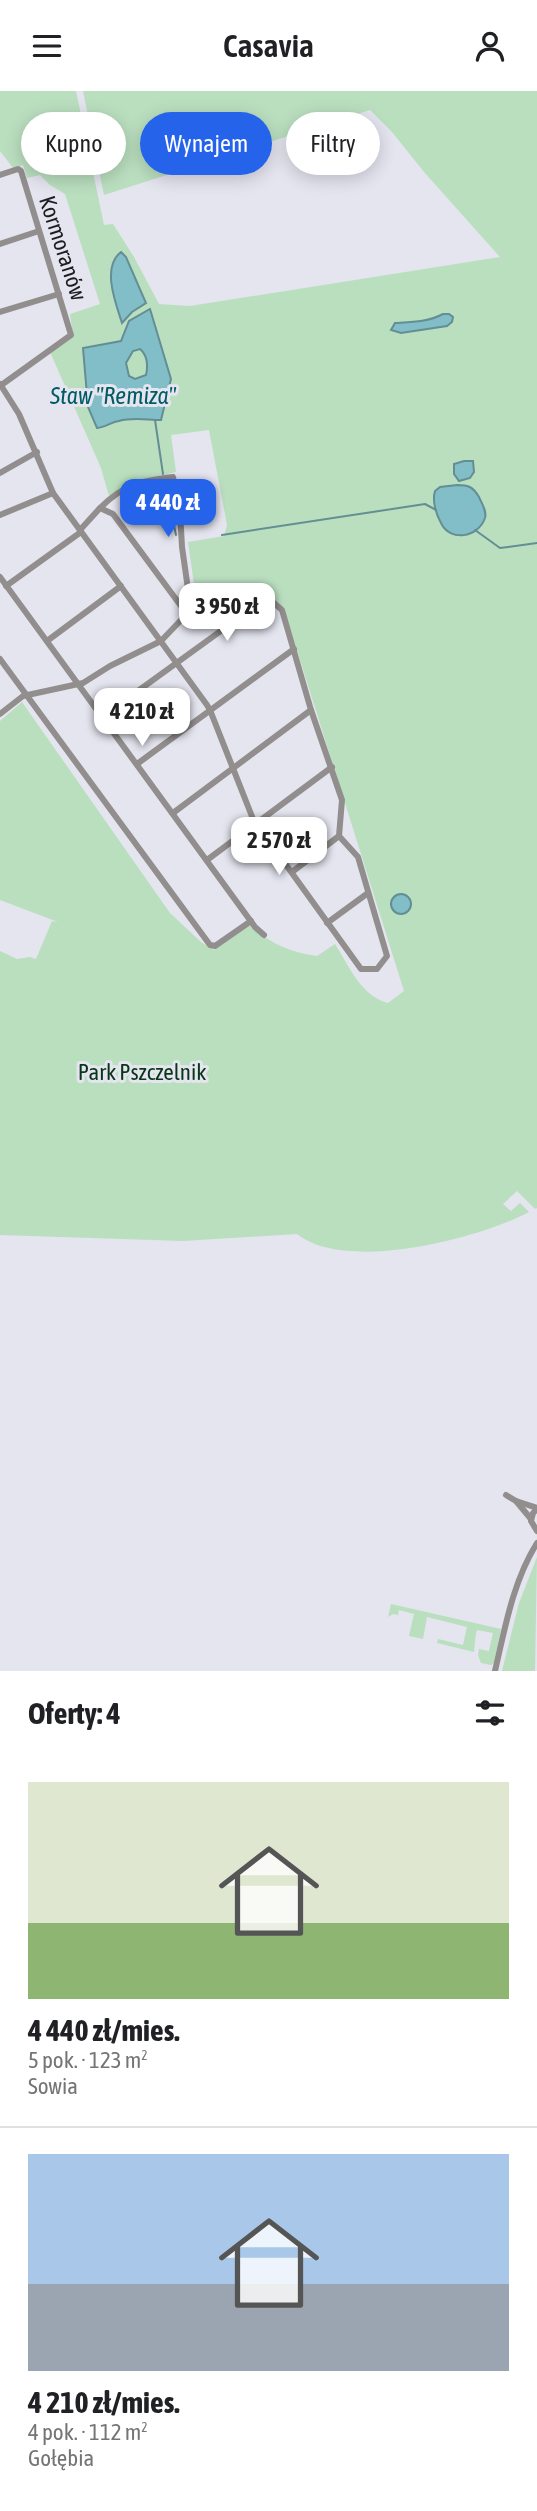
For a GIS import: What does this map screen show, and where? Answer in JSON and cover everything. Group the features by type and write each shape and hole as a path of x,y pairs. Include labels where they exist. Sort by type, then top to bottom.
{"street":[{"name":"Kormoranów","path":"0,175 18,169 21,171 71,335 0,385"},
{"path":"0,244 39,231"},
{"path":"0,312 59,294"},
{"path":"0,385 19,414 53,493 161,641 176,663 210,711 248,810 360,969 377,969 387,956 358,857 339,836 342,800 311,710 282,610 274,603 262,601 176,663 102,717"},
{"path":"0,473 37,452"},
{"path":"0,714 26,695 78,685 161,641 182,619 189,596 180,511 173,477 128,485 100,508 81,531 6,586"},
{"path":"0,515 53,493"},
{"path":"100,508 113,515 184,611"},
{"path":"0,577 251,921 264,935"},
{"path":"47,641 121,586"},
{"path":"137,764 294,649"},
{"path":"0,659 210,945 215,946 251,921"},
{"path":"173,813 311,710"},
{"path":"207,860 332,767"},
{"path":"292,871 339,836"},
{"path":"327,923 368,893"},
{"path":"506,1495 537,1508 531,1519"},
{"path":"495,1671 511,1607 531,1553 536,1530 531,1519 516,1501"},
{"path":"531,1553 537,1543"}],"green space":[{"path":"0,91 76,91 80,112 21,112 21,166 13,168 0,151"},
{"name":"Park Pszczelnik","path":"83,91 537,91 537,1208 517,1191 503,1204 511,1211 520,1203 529,1212 446,1241 378,1251 347,1251 319,1245 297,1234 183,1241 0,1235 0,951 17,959 36,959 52,921 58,922 0,900 0,721 22,702 170,913 201,942 214,950 249,925 280,946 307,954 317,956 335,944 370,994 388,1003 404,991 284,609 272,597 258,597 231,617 223,604 190,609 195,591 188,542 224,536 227,525 209,430 171,435 176,472 128,483 109,496 101,468 50,352 73,336 70,314 100,304 65,194 40,175 94,175 104,225 113,224 159,304 190,306 500,257 380,120 380,112 286,112 286,137 272,141 272,112 140,112 140,175 167,175 104,195 100,175 126,175 126,112 87,112"},
{"path":"537,1557 535,1671 502,1671 519,1603"},
{"path":"391,1604 501,1629 494,1663 481,1663 478,1655 479,1649 489,1651 493,1633 477,1630 474,1652 437,1643 438,1639 463,1645 467,1627 427,1617 423,1639 409,1636 414,1614 399,1610 398,1615 388,1617"}],"water":[{"name":"Staw \"Remiza\"","path":"121,252 126,257 146,303 122,323 111,276 115,259"},
{"name":"Staw \"Remiza\"","path":"150,309 171,379 161,420 124,420 97,428 88,407 83,348 121,341 129,321","holes":["140,349 147,361 146,375 135,379 129,376 126,363 133,351"]},
{"path":"443,314 453,317 447,326 401,333 391,330 395,323 426,320"},
{"path":"473,461 474,472 470,478 459,481 454,474 454,464"},
{"path":"468,486 475,491 485,513 481,525 464,535 457,535 445,529 434,503 435,491 440,487"},
{"path":"401,894 408,897 411,904 408,911 401,914 394,911 391,904 394,897"}],"waterway":[{"path":"155,420 163,474"},
{"path":"165,484 176,535"},
{"path":"222,535 425,504 436,510"},
{"path":"475,530 500,548 537,543"}]}
